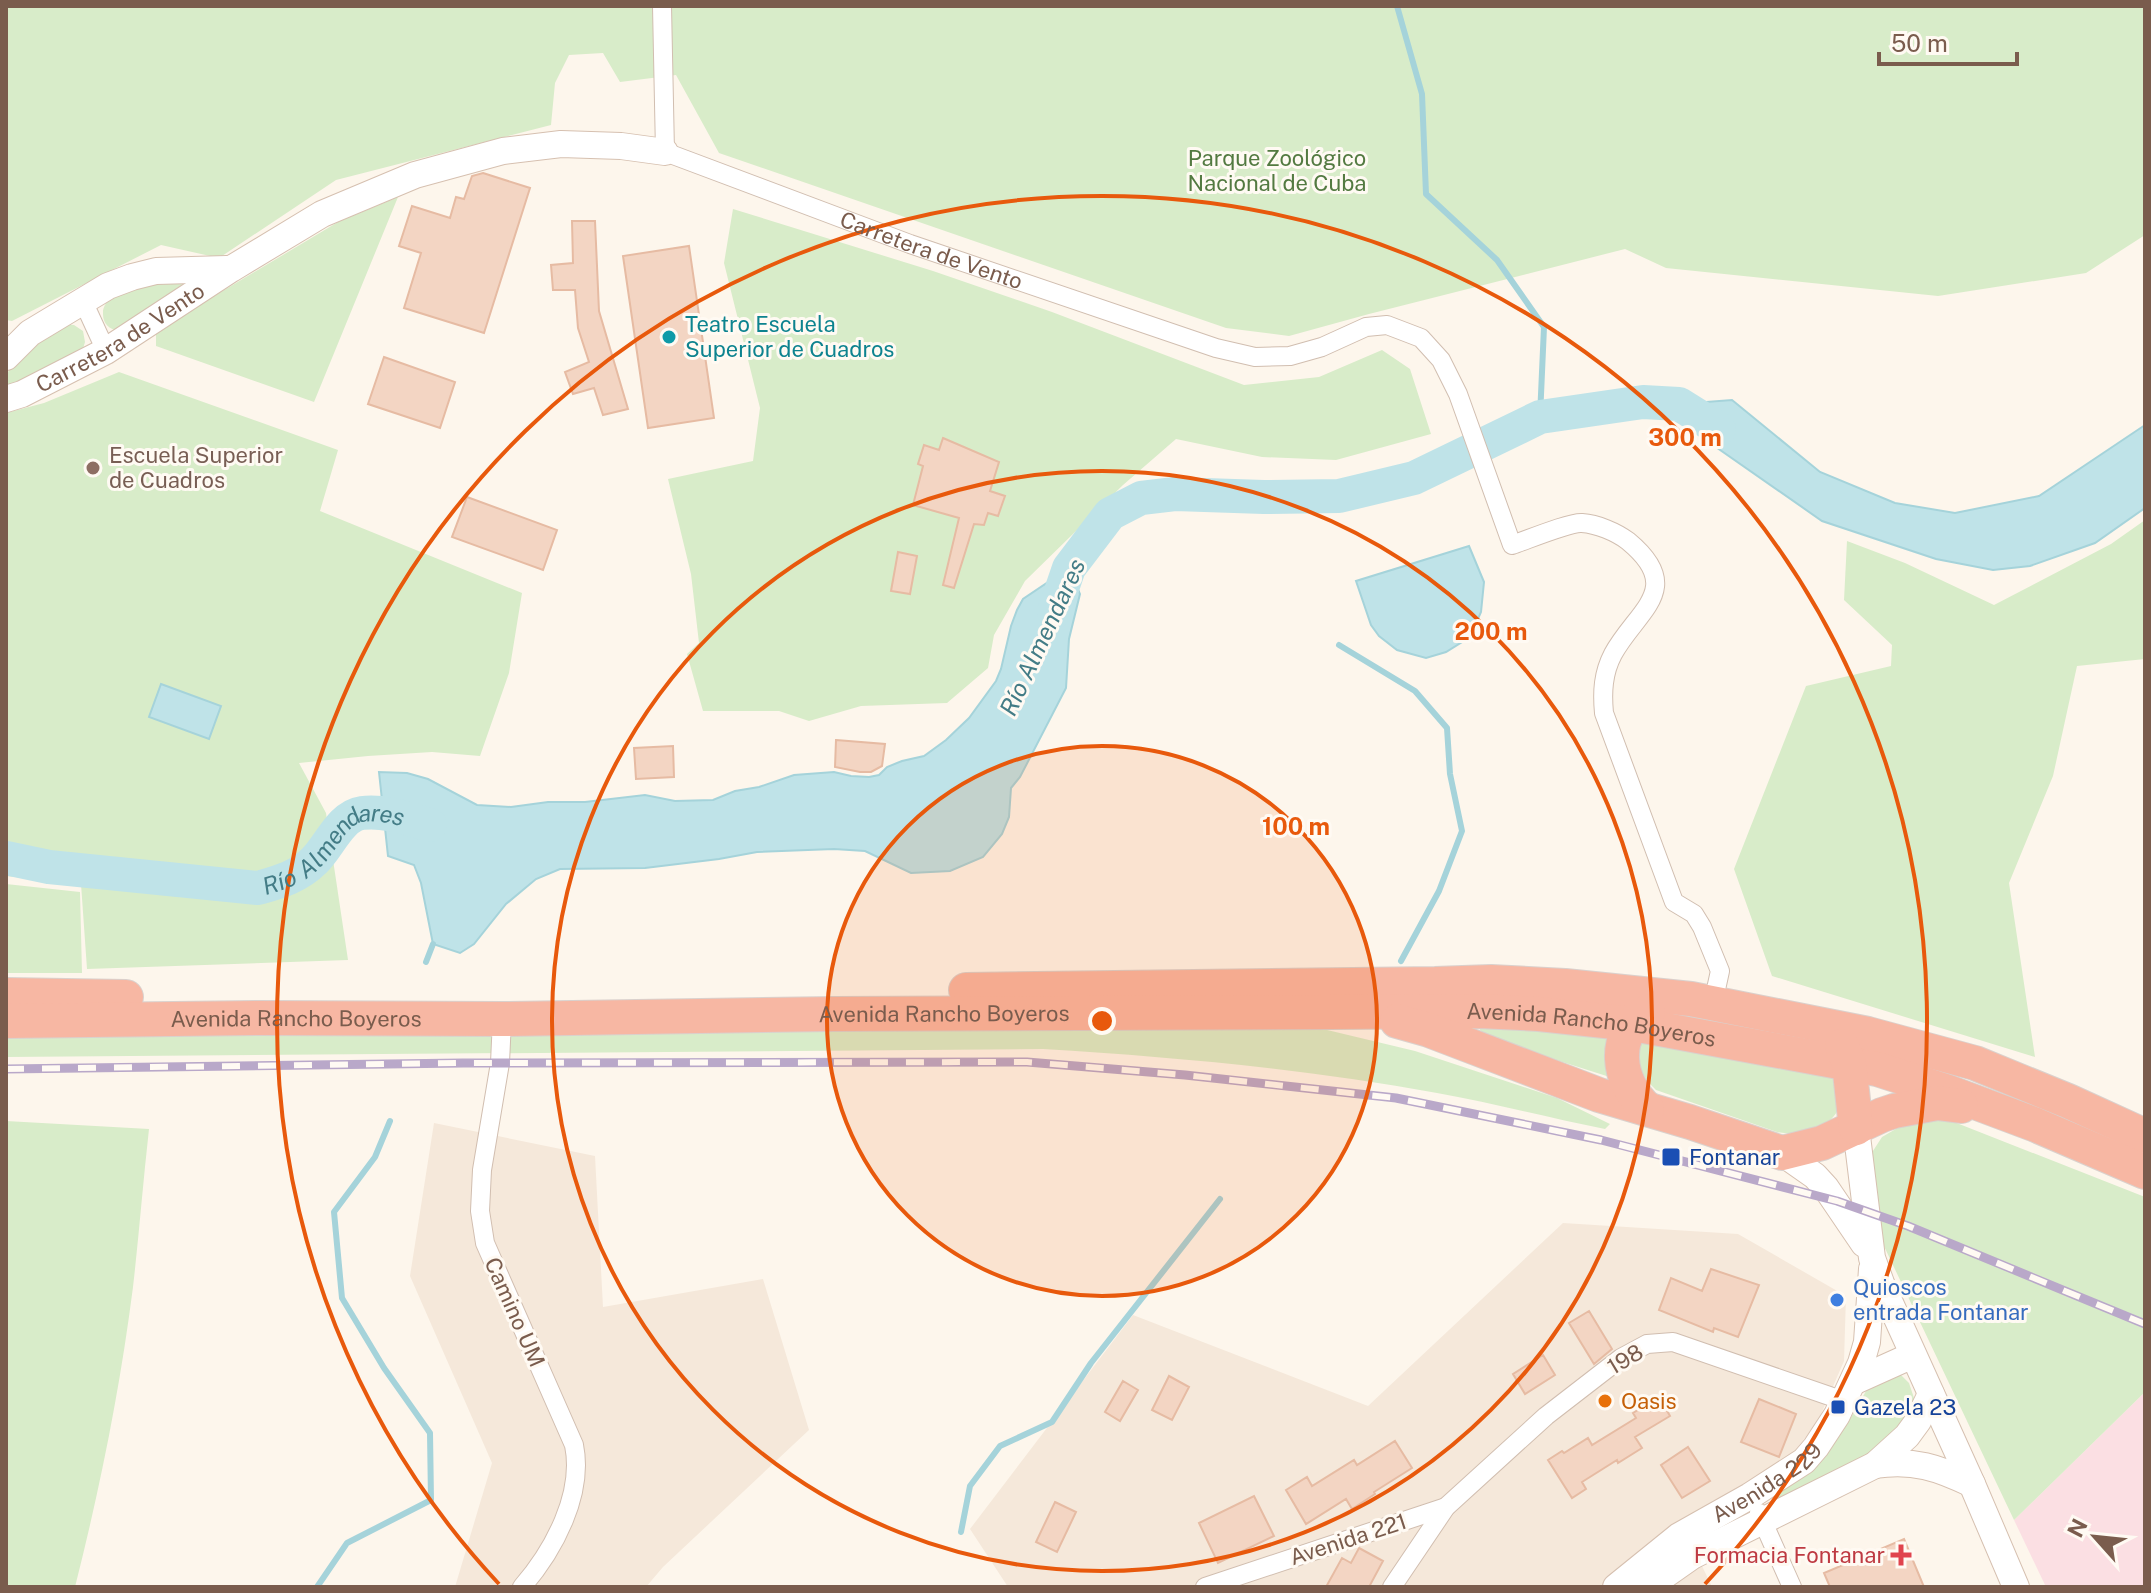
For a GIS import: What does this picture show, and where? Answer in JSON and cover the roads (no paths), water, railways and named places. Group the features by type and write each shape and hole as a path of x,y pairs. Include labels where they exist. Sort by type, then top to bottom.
{"highway":[{"name":"Avenida Rancho Boyeros","path":"6,995 280,998 1491,982 1565,986 1702,1001 1904,1042 2020,1080 2145,1136"},
{"path":"1647,1109 1629,1088 1623,1066 1624,1044 1633,1024 1639,1016 1663,1005 1702,1001"},
{"name":"Avenida Rancho Boyeros","path":"6,1021 1479,1011 1539,1014 1633,1024 1849,1063 1907,1078 2036,1125 2145,1172"},
{"path":"1329,1012 1376,1017 1429,1030 1599,1095 1782,1153 1822,1143 1882,1115 1921,1105 1937,1103 1999,1112"},
{"path":"1823,1026 1838,1040 1849,1063 1856,1128"}],"street":[{"path":"662,6 665,152"},
{"name":"Carretera de Vento","path":"6,399 22,394 106,351 322,214 415,175 503,151 561,144 665,152 910,244 1216,348 1255,357 1290,356 1322,347 1366,327 1387,325 1400,328 1421,338 1441,360 1458,394 1512,545 1580,522 1625,539 1653,571 1655,589 1649,606 1612,655 1604,676 1604,713 1674,902 1694,914 1720,971 1702,1001"},
{"name":"Carretera de Vento","path":"6,357 30,333 108,286 156,271 231,269"},
{"path":"83,301 106,351"},
{"name":"Camino UM","path":"502,1019 500,1063 482,1170 480,1211 485,1243 574,1445 577,1461 572,1501 542,1565 522,1587"},
{"path":"1856,1128 1872,1258"},
{"path":"1782,1153 1815,1176 1826,1188 1854,1226 1872,1258 2016,1587"},
{"name":"Avenida 229","path":"1616,1587 1679,1536 1804,1461 1828,1429 1849,1392 1867,1342 1872,1258"},
{"name":"198","path":"1446,1507 1546,1416 1621,1358 1647,1344 1673,1342 1849,1392"},
{"path":"1849,1392 1913,1355"},
{"name":"Avenida 229","path":"1648,1587 1692,1556 1875,1465 1907,1436 1931,1394"},
{"name":"Avenida 229","path":"1875,1465 1899,1461 1943,1471 1972,1484"},
{"path":"1750,1496 1792,1587"},
{"path":"1392,1587 1446,1507"},
{"name":"Avenida 221","path":"1205,1587 1446,1507"}],"water":[{"path":"1732,400 1820,472 1895,503 1955,513 2039,496 2145,425 2145,508 2095,543 2030,566 1993,570 1936,559 1822,521 1713,445 1679,404"},
{"path":"1469,546 1484,582 1481,612 1470,637 1446,652 1426,658 1397,650 1379,636 1371,625 1356,581"},
{"path":"1069,568 1080,594 1069,639 1066,688 1020,777 1011,788 1009,817 1002,834 983,857 950,871 911,873 865,851 834,849 757,852 645,868 560,869 536,879 506,904 474,944 460,953 433,944 421,883 414,865 388,856 379,772 407,773 428,779 477,805 511,807 645,795 675,801 713,800 794,775 834,772 851,776 879,775 887,767 924,756 969,718 996,681 1011,626 1023,599"},
{"path":"161,684 221,706 209,739 149,717"}],"waterway":[{"path":"1397,6 1422,94 1426,194 1497,260 1544,327 1540,417"},
{"name":"Río Almendares","path":"1054,612 1069,568 1110,514 1141,498 1175,494 1339,496 1414,478 1540,417 1643,402 1679,404 1719,429"},
{"path":"1339,645 1415,691 1447,728 1450,774 1462,831 1439,891 1401,961"},
{"name":"Río Almendares","path":"6,858 49,867 258,888 308,867 341,826 354,815 379,813 430,825"},
{"path":"426,962 433,944"},
{"path":"317,1587 347,1543 431,1500 430,1433 384,1368 342,1298 334,1212 375,1157 390,1121"},
{"path":"961,1532 970,1486 1000,1446 1052,1422 1091,1363 1220,1199"}],"railway":[{"path":"6,1069 463,1063 1027,1062 1185,1075 1396,1098 1601,1140 1837,1201 1908,1226 2145,1324"}],"place":[{"name":"Teatro Escuela Superior de Cuadros","path":"669,337"},
{"name":"Escuela Superior de Cuadros","path":"93,468"},
{"name":"Fontanar","path":"1671,1157"},
{"name":"Quioscos entrada Fontanar","path":"1837,1300"},
{"name":"Oasis","path":"1605,1401"},
{"name":"Gazela 23","path":"1838,1407"},
{"name":"Formacia Fontanar","path":"1901,1555"}],"park label":[{"name":"Parque Zoológico Nacional de Cuba","path":"1277,170"}]}
